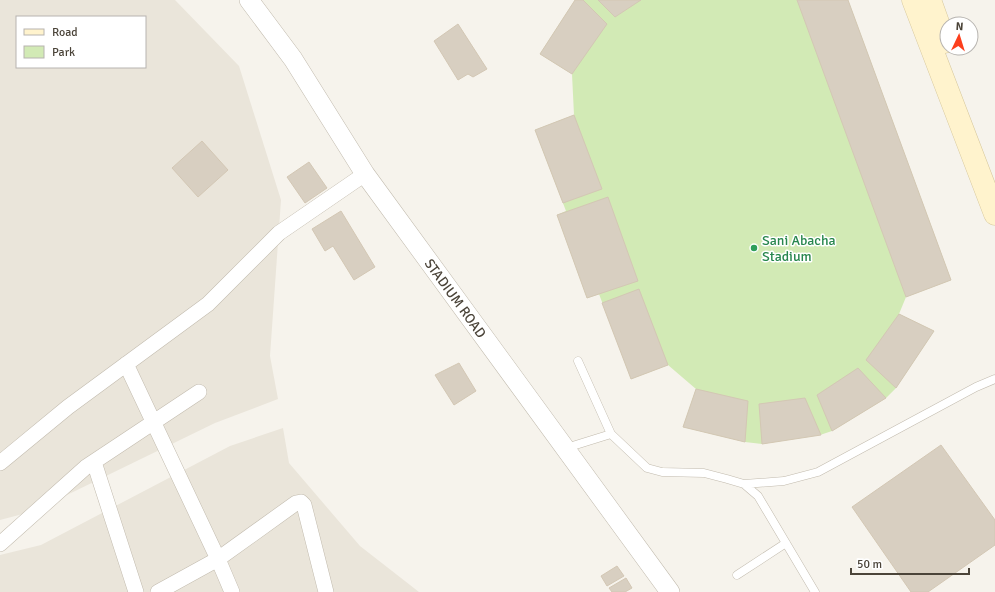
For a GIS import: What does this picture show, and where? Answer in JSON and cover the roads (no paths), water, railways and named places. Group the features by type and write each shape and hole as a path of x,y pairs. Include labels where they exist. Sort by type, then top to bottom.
{"main road":[{"path":"913,0 995,214"},
{"path":"930,0 939,25"},
{"path":"950,56 995,177"}],"street":[{"name":"STADIUM ROAD","path":"248,0 293,59 365,174 670,592"},
{"path":"0,463 68,407 208,304 279,233 365,174"},
{"path":"126,364 218,558 232,592"},
{"path":"0,544 86,467 200,392"},
{"path":"94,462 136,592"},
{"path":"158,592 218,558 296,503 301,502 304,505 326,592"}],"lane":[{"path":"578,361 611,434 647,468 662,472 704,473 744,484 784,481 818,472 969,391 995,379"},
{"path":"565,448 611,434"},
{"path":"744,484 758,496 815,592"},
{"path":"737,575 786,543"}],"place":[{"name":"Sani Abacha Stadium","path":"754,248"}]}
